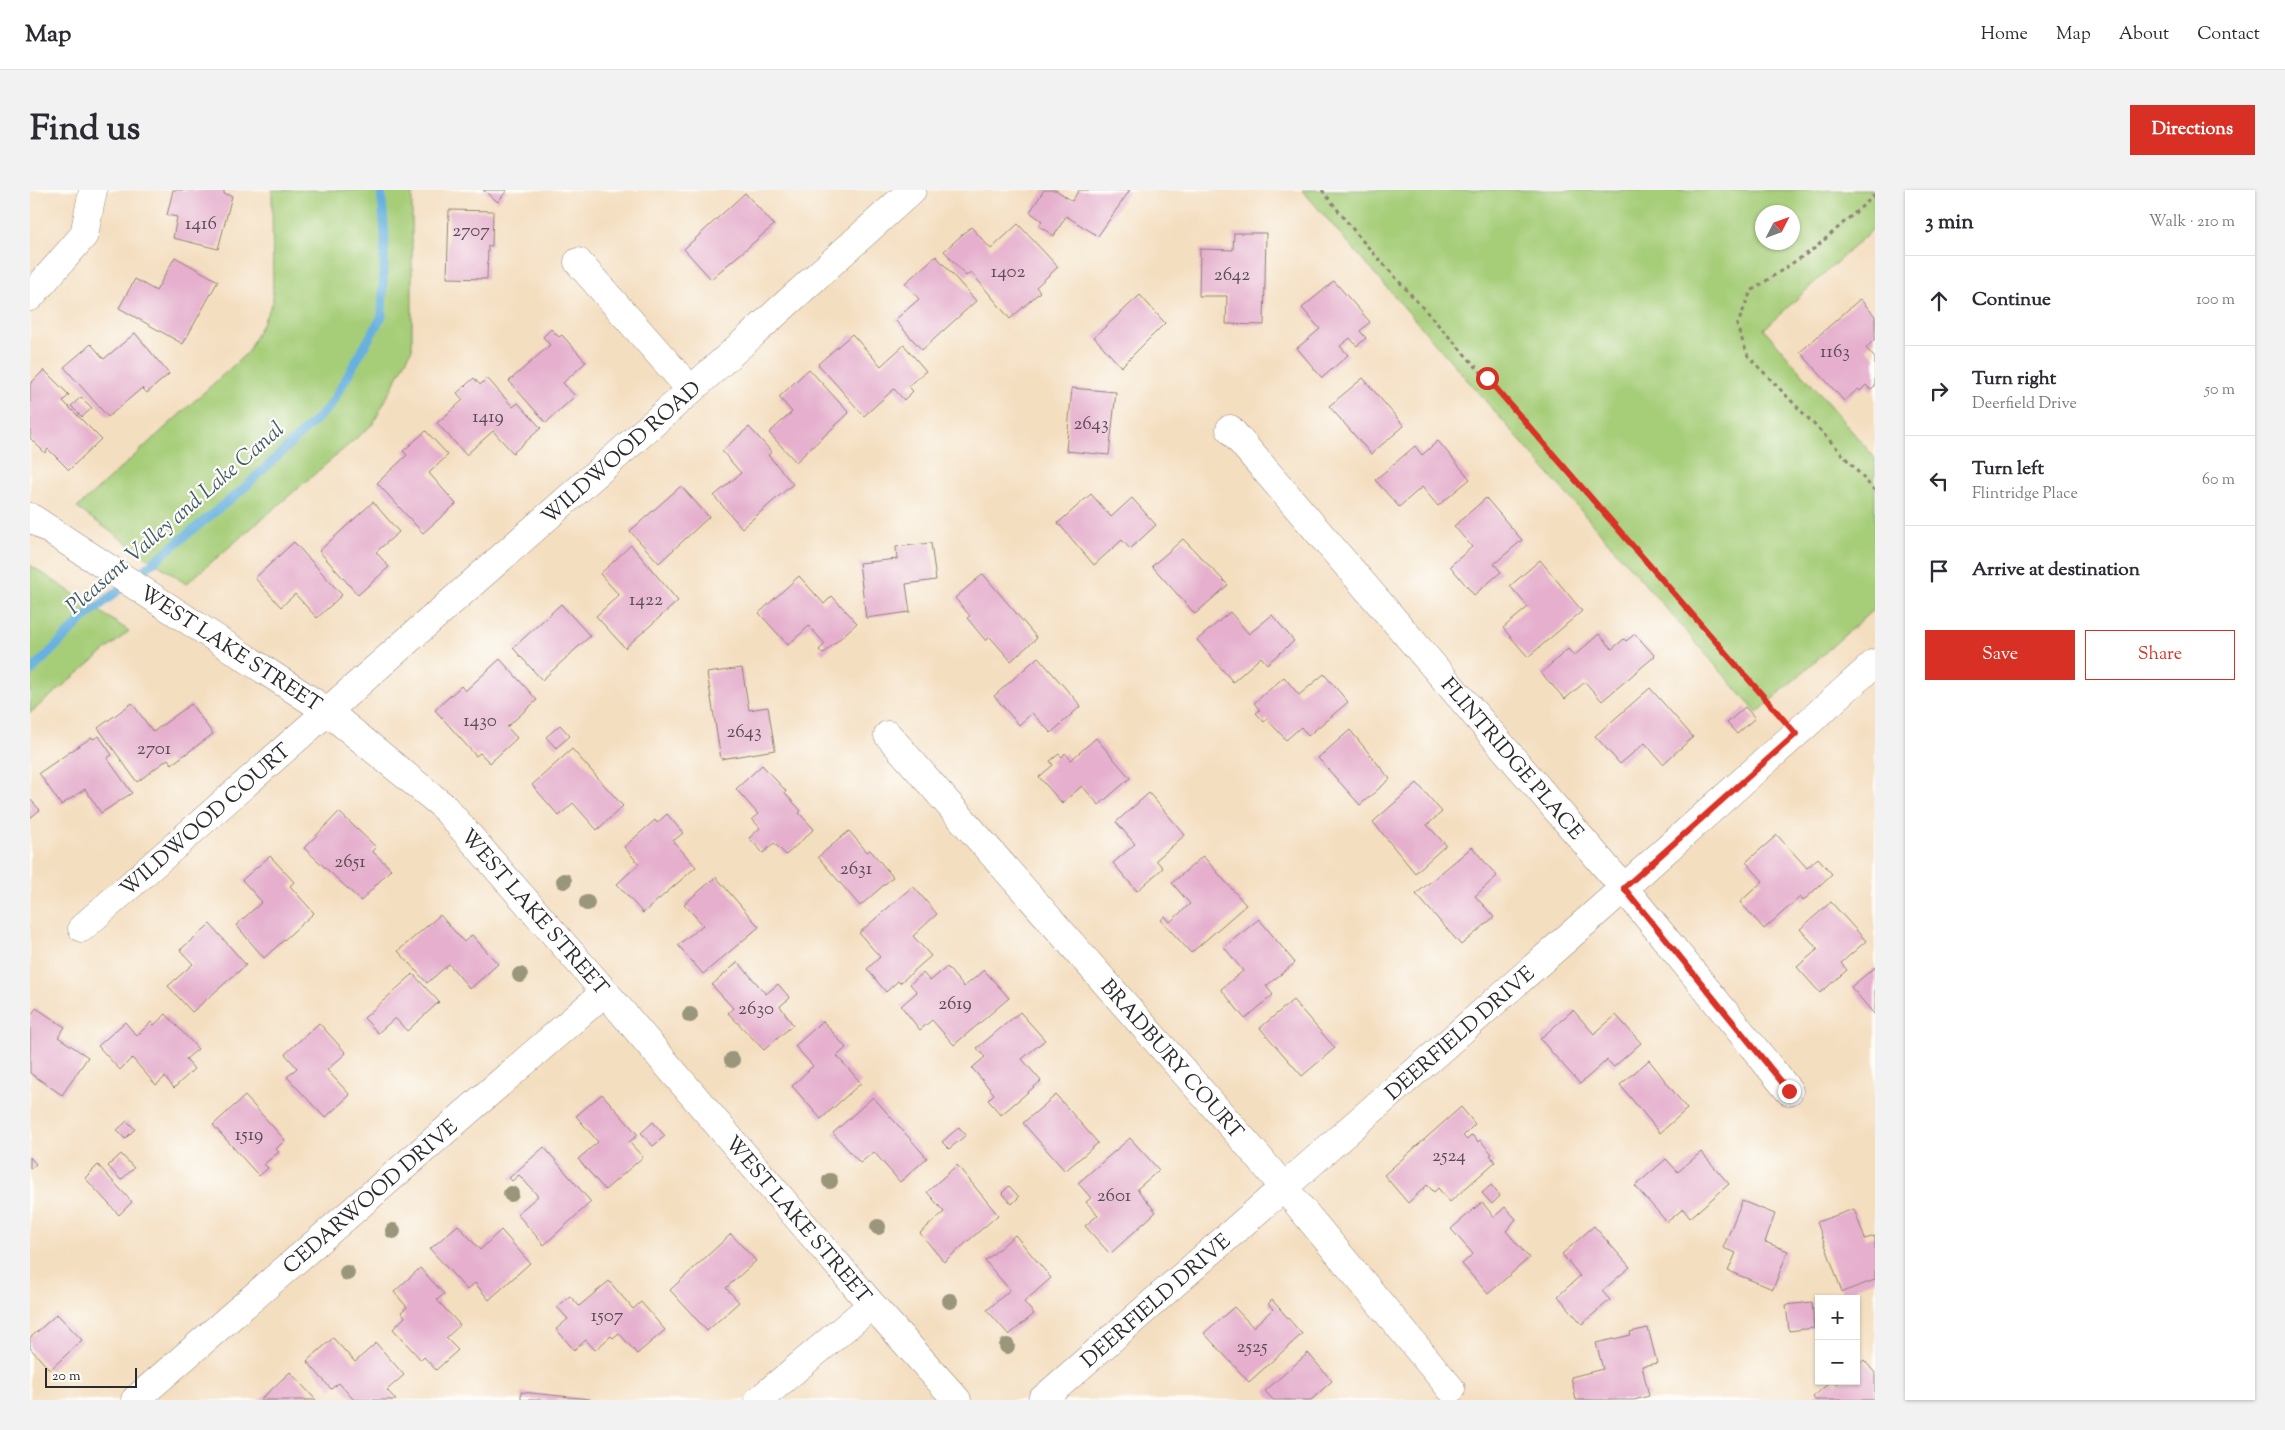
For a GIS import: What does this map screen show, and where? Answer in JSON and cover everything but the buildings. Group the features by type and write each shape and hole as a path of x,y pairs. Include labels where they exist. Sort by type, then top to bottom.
{"street":[{"path":"30,298 84,235 93,190"},
{"name":"WILDWOOD ROAD","path":"327,712 691,390 912,190"},
{"path":"578,262 691,390"},
{"name":"FLINTRIDGE PLACE","path":"1230,429 1624,888 1789,1091"},
{"name":"WEST LAKE STREET","path":"30,517 327,712 443,806 956,1400"},
{"name":"DEERFIELD DRIVE","path":"1042,1400 1624,888 1875,663"},
{"name":"WILDWOOD COURT","path":"82,928 327,712"},
{"name":"BRADBURY COURT","path":"888,735 1284,1186 1451,1389"},
{"name":"CEDARWOOD DRIVE","path":"135,1400 605,992"},
{"path":"759,1400 872,1305"}],"path":[{"path":"1322,190 1360,238 1487,378 1796,734"},
{"path":"1875,195 1815,248 1751,291 1737,326 1748,356 1835,446 1875,491"}],"green space":[{"path":"272,190 412,190 412,349 373,424 186,584 77,508 247,353 273,302"},
{"path":"1302,190 1875,190 1875,227 1764,329 1875,458 1875,608 1757,713"},
{"path":"30,565 129,631 30,713"}],"waterway":[{"name":"Pleasant Valley and Lake Canal","path":"30,672 83,619 242,490 330,406 382,316 385,234 381,190"}],"route":[{"path":"1487,378 1796,734 1624,888 1789,1091"}]}
